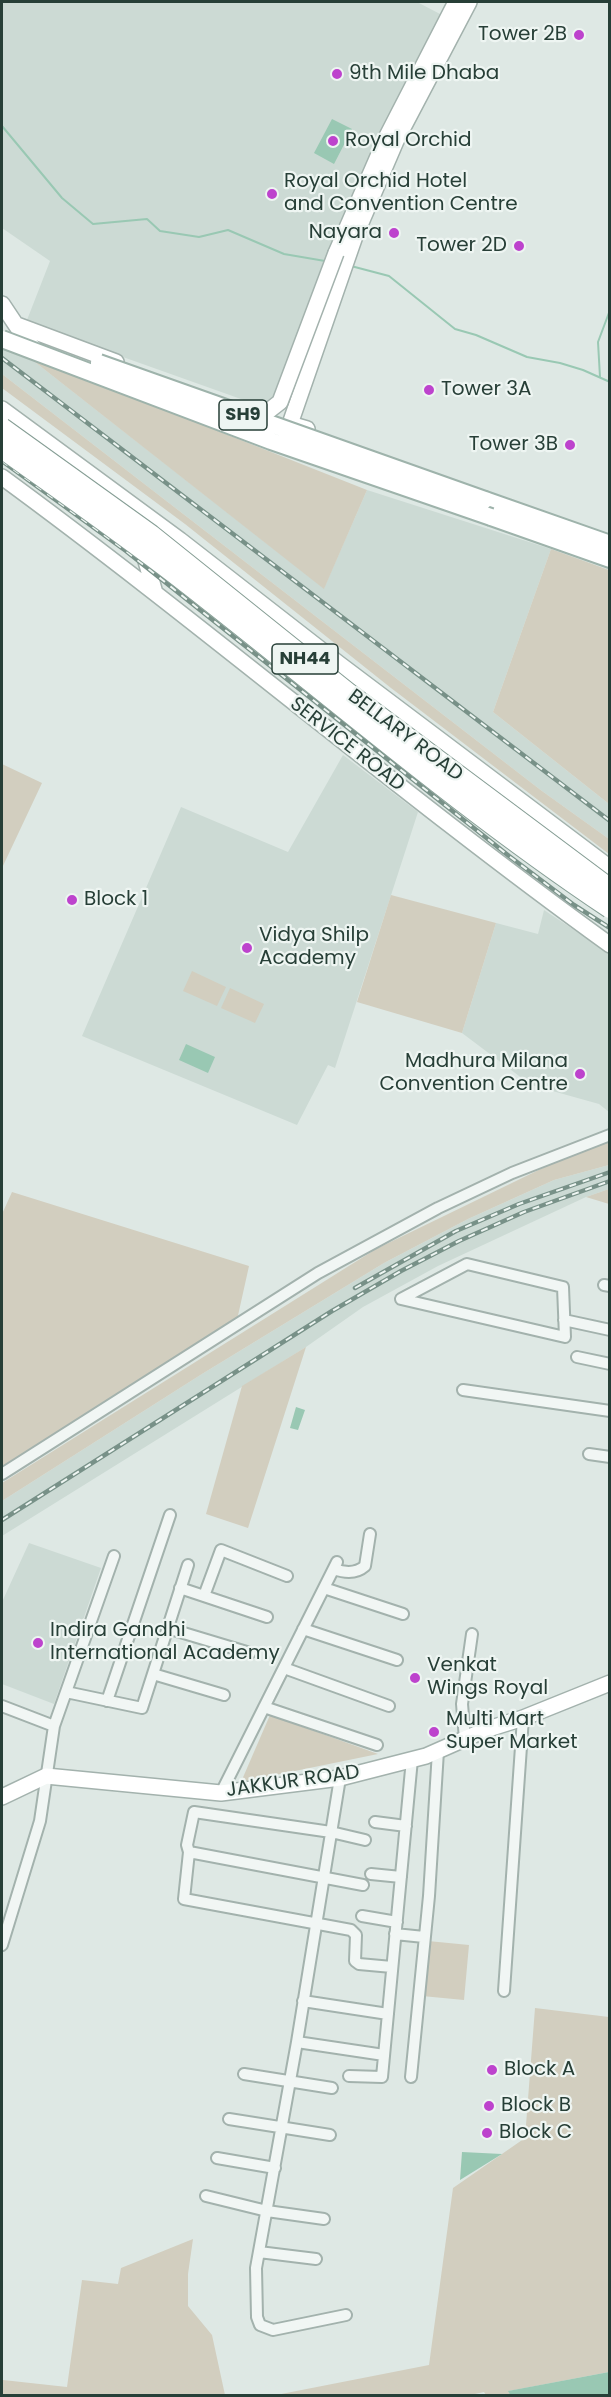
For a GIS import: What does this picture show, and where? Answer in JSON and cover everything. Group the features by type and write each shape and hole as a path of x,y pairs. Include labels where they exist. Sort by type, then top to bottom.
{"highway":[{"name":"BELLARY ROAD","path":"2,428 151,535 391,727 609,889"},
{"name":"BELLARY ROAD","path":"2,448 174,573 311,685 476,812 609,908"}],"main road":[{"name":"SH9","path":"9,327 249,417 609,544"},
{"name":"SH9","path":"2,339 271,441 609,559"}],"street":[{"path":"448,29 456,2"},
{"path":"249,417 266,413 280,402 386,138 448,29 469,2"},
{"path":"281,449 342,249"},
{"path":"2,304 9,327 54,364 281,449 503,527 519,527"},
{"path":"9,327 494,495 508,508"},
{"path":"2,410 180,540 609,868"},
{"name":"SERVICE ROAD","path":"2,477 155,593 395,783 609,945"},
{"path":"66,524 101,520 108,514 110,505 97,480"},
{"path":"155,593 142,540 145,534 153,530 180,540"},
{"path":"2,1474 328,1268 448,1203 512,1173 609,1135"},
{"path":"467,1264 563,1287 564,1320 565,1337 401,1299 467,1264"},
{"path":"564,1320 609,1329"},
{"path":"576,1357 609,1364"},
{"path":"463,1390 609,1411"},
{"path":"589,1454 609,1457"},
{"path":"107,1701 170,1515"},
{"path":"220,1793 336,1566 344,1573 362,1569 365,1566 370,1534"},
{"path":"204,1596 221,1550 287,1576"},
{"path":"2,1945 40,1821 54,1726 114,1556"},
{"path":"66,1692 142,1708 188,1565"},
{"path":"180,1588 267,1617"},
{"path":"324,1588 403,1614"},
{"path":"167,1628 250,1653"},
{"path":"303,1629 397,1660"},
{"path":"465,1739 462,1704 472,1634"},
{"path":"284,1668 389,1706"},
{"path":"153,1674 224,1695"},
{"name":"JAKKUR ROAD","path":"46,1776 220,1793 340,1779 438,1751 609,1683"},
{"path":"2,1706 54,1726"},
{"path":"264,1707 377,1745"},
{"path":"504,1992 523,1718"},
{"path":"411,2077 438,1751"},
{"path":"349,2076 382,2077 412,1759"},
{"path":"2,1797 46,1776"},
{"path":"340,1779 297,2042 256,2268 257,2317 260,2325 273,2330 346,2315"},
{"path":"365,1840 331,1832 194,1812 187,1845 189,1852 184,1899 271,1917 315,1922 351,1930 356,1935 356,1961 359,1964 392,1967"},
{"path":"375,1822 406,1826"},
{"path":"189,1852 363,1885"},
{"path":"371,1874 401,1877"},
{"path":"362,1916 396,1922"},
{"path":"395,1934 424,1937"},
{"path":"303,2001 388,2014"},
{"path":"297,2042 384,2055"},
{"path":"244,2074 332,2088"},
{"path":"229,2119 330,2135"},
{"path":"217,2158 275,2168"},
{"path":"206,2196 267,2211 324,2219"},
{"path":"260,2252 316,2259"}],"shaded area":[{"path":"2,2 417,2 442,15 333,243 269,409 33,325 27,320 50,261 2,228"},
{"name":"Royal Orchid","path":"332,119 352,129 334,164 314,153"},
{"path":"2,347 26,355 324,588 367,490 551,549 493,712 609,804 609,839 542,791 2,374"},
{"path":"26,355 367,490 324,589"},
{"path":"2,374 542,791 609,839 609,854 391,688 185,524 2,388"},
{"path":"551,549 609,570 609,804 493,712"},
{"name":"Vidya Shilp Academy","path":"343,755 418,812 335,1068 328,1065 297,1125 82,1036 181,807 288,852"},
{"path":"2,764 42,783 2,868"},
{"path":"391,895 496,923 462,1033 357,1002"},
{"name":"Madhura Milana Convention Centre","path":"544,910 609,953 609,1112 599,1104 531,1085 462,1033 496,923 538,934"},
{"path":"192,971 226,987 217,1006 183,991"},
{"path":"230,988 264,1004 255,1023 221,1008"},
{"path":"186,1044 215,1057 208,1073 179,1060"},
{"path":"609,1142 609,1165 554,1180 468,1219 384,1263 202,1374 2,1501 2,1483 376,1249 551,1164"},
{"path":"609,1165 609,1189 586,1197 438,1266 363,1307 306,1347 2,1536 2,1501 202,1374 384,1263 468,1219 554,1180"},
{"path":"609,1189 609,1204 586,1197"},
{"path":"12,1192 249,1266 237,1320 2,1469 2,1214"},
{"path":"306,1347 248,1528 206,1514 242,1386"},
{"path":"296,1407 305,1410 298,1430 290,1428"},
{"name":"Indira Gandhi International Academy","path":"29,1543 101,1568 54,1704 2,1684 2,1602"},
{"path":"270,1715 378,1754 241,1782"},
{"path":"428,1941 469,1945 464,2000 422,1996"},
{"path":"535,2008 609,2017 609,2372 509,2391 511,2395 486,2395 484,2392 466,2396 271,2396 429,2365 453,2188 525,2138"},
{"path":"462,2152 502,2154 460,2180"},
{"path":"193,2239 188,2274 188,2306 212,2335 225,2395 2,2395 3,2380 67,2387 82,2280 118,2284 121,2268"},
{"path":"609,2372 609,2395 511,2396 508,2391"}],"waterway":[{"path":"2,126 62,198 93,224 147,219 160,231 199,237 228,230 284,254 325,261"},
{"path":"351,266 389,276 455,329 476,335 527,357 560,363 610,382"},
{"path":"600,377 598,342 610,310"}],"railway":[{"path":"2,358 610,821"},
{"path":"2,461 126,551 509,856 574,905 610,928"},
{"path":"355,1288 456,1231 519,1204 610,1172"},
{"path":"2,1520 332,1311 401,1271 459,1241 524,1212 610,1181"}],"place":[{"name":"Tower 2B","path":"579,35"},
{"name":"9th Mile Dhaba","path":"337,74"},
{"name":"Royal Orchid","path":"333,141"},
{"name":"Royal Orchid Hotel and Convention Centre","path":"272,194"},
{"name":"Nayara","path":"394,233"},
{"name":"Tower 2D","path":"519,246"},
{"name":"Tower 3A","path":"429,390"},
{"name":"Tower 3B","path":"570,445"},
{"name":"Block 1","path":"72,900"},
{"name":"Vidya Shilp Academy","path":"247,948"},
{"name":"Madhura Milana Convention Centre","path":"580,1074"},
{"name":"Indira Gandhi International Academy","path":"38,1643"},
{"name":"Venkat Wings Royal","path":"415,1678"},
{"name":"Multi Mart Super Market","path":"434,1732"},
{"name":"Block A","path":"492,2070"},
{"name":"Block B","path":"489,2106"},
{"name":"Block C","path":"487,2133"}]}
